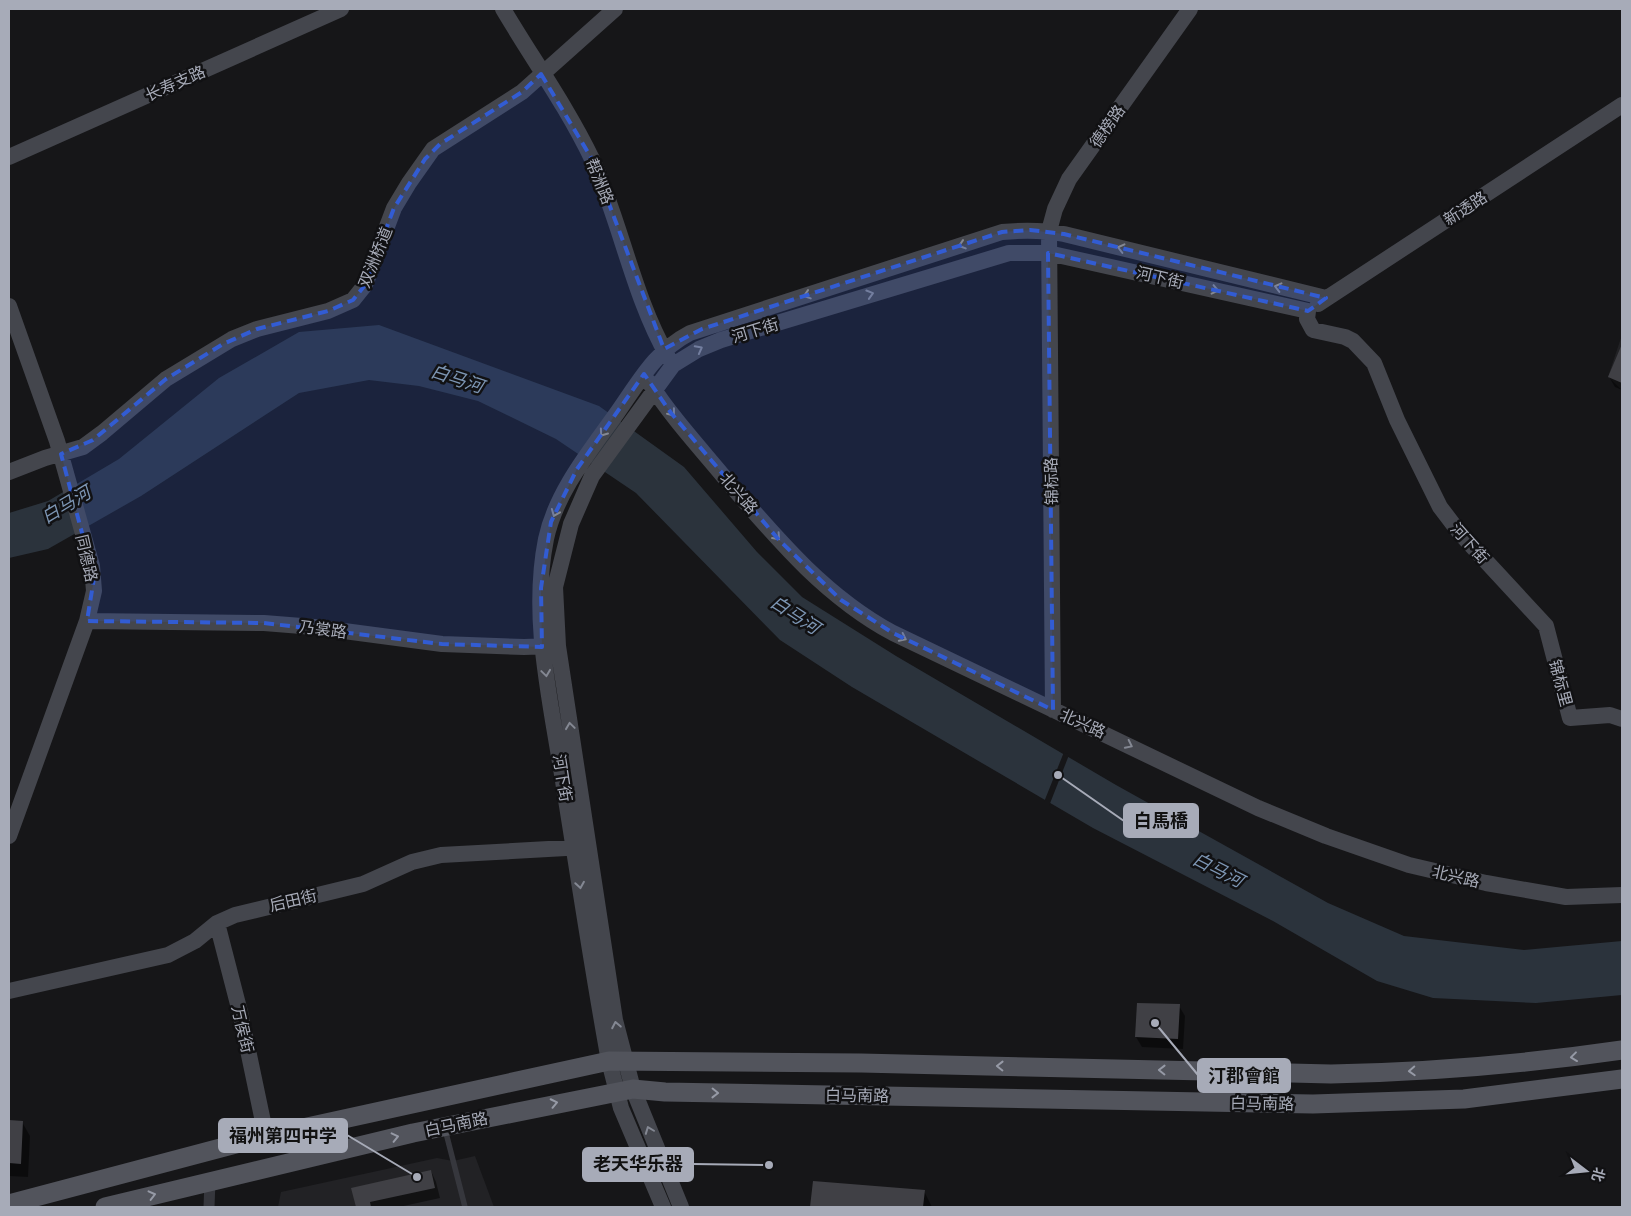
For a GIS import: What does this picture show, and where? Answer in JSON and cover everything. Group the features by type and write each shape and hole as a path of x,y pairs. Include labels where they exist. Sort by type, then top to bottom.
{"main road":[{"path":"9,1204 266,1136 616,1060 1331,1074 1504,1064 1622,1050"},
{"name":"白马南路","path":"104,1207 210,1180 444,1126 624,1090 1313,1104 1464,1099 1622,1080"}],"street":[{"name":"长寿支路","path":"9,157 341,9"},
{"name":"帮洲路","path":"502,9 571,121 592,159 652,326 673,365"},
{"name":"双洲桥道","path":"9,472 83,446 93,440 166,379 223,344 257,329 328,311 353,300 365,285 394,208 425,158 448,138 522,92 616,9"},
{"name":"德榜路","path":"1048,253 1049,231 1055,209 1070,179 1190,9"},
{"name":"新透路","path":"1308,311 1622,105"},
{"name":"河下街","path":"624,1090 616,1060 615,1020 580,848 550,647 556,613 557,576 585,473 629,396 644,373 664,349 681,338 702,329 1002,232 1049,231 1326,298"},
{"name":"河下街","path":"585,473 642,408 673,365 708,344 871,293 1009,253 1048,253 1308,311 1307,319 1313,330 1345,337 1368,355 1378,372 1397,420 1440,507 1458,532 1546,626"},
{"name":"锦标路","path":"1048,253 1053,710"},
{"name":"同德路","path":"9,306 61,454 94,578 92,602 87,621 9,836"},
{"name":"北兴路","path":"644,373 671,413 779,540 841,600 864,617 893,633 1296,825 1409,865 1549,895 1589,898 1622,895"},
{"name":"乃裳路","path":"87,621 282,624 442,644 550,647"},
{"name":"锦标里","path":"1546,626 1570,718 1610,715 1622,719"},
{"name":"后田街","path":"9,991 168,955 195,941 217,923 259,908 363,884 402,866 427,858 580,848"},
{"name":"万侯街","path":"217,923 266,1136"},
{"path":"624,1090 663,1207"},
{"path":"624,1090 680,1207"},
{"path":"209,1207 210,1180"}],"lane":[{"path":"444,1126 465,1207"}],"highlighted area":[{"path":"541,74 592,159 664,349 702,329 1002,232 1030,230 1064,234 1326,298 1308,311 1048,253 1053,710 893,633 841,600 779,540 671,413 644,374 577,469 551,522 541,588 542,647 442,644 264,623 87,621 94,578 61,454 93,440 166,379 223,344 257,329 328,311 353,300 365,285 394,208 425,159 440,144 522,92"}],"shaded area":[{"path":"1622,335 1622,390 1608,377"},
{"path":"475,1156 494,1207 278,1207 281,1192 437,1158 453,1161"}],"water":[{"name":"白马河","path":"379,325 599,406 684,467 757,552 802,597 896,656 1116,785 1328,903 1404,936 1524,950 1622,941 1622,995 1536,1003 1433,998 1377,981 1273,921 1093,828 852,687 780,640 636,493 556,439 478,401 419,386 369,380 299,393 141,496 48,549 9,558 9,513 48,501 119,459 219,378 299,332"}],"pier":[{"path":"1064,752 1069,755 1049,806 1044,802"}],"building":[{"path":"1622,344 1622,383 1608,377"},
{"path":"1137,1003 1180,1004 1178,1039 1135,1037"},
{"path":"9,1120 23,1121 21,1164 9,1163"},
{"path":"431,1170 435,1188 370,1202 371,1207 356,1207 351,1188"},
{"path":"813,1181 925,1190 923,1207 810,1207"}],"place":[{"name":"白馬橋","path":"1058,775"},
{"name":"汀郡會館","path":"1155,1023"},
{"name":"老天华乐器","path":"769,1165"},
{"name":"福州第四中学","path":"417,1177"}]}
